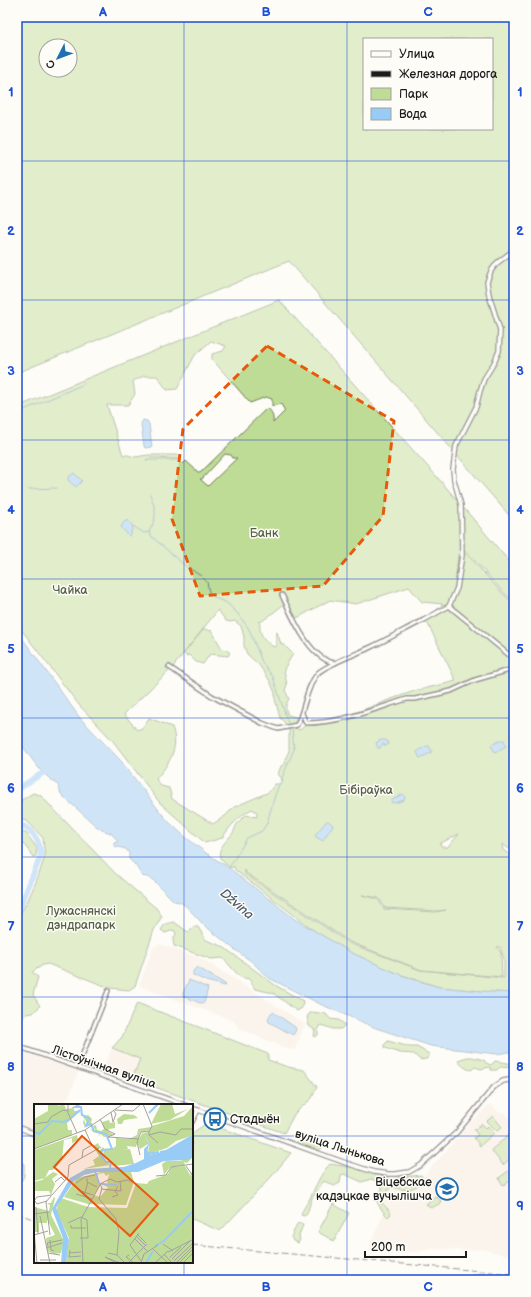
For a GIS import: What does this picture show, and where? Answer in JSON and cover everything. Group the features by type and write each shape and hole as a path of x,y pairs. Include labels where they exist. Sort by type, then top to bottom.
{"street":[{"path":"297,725 305,700 318,673 326,666 370,648 449,606 456,588 462,555 462,505 454,480 453,469 456,446 476,407 484,379 494,364 499,351 500,330 489,295 487,282 491,271 497,262 514,250"},
{"path":"282,595 300,631 310,646 328,662 336,663"},
{"path":"449,606 514,659"},
{"path":"169,667 212,696 262,723 278,729 366,713 407,699 415,700 451,691 475,680 514,668"},
{"path":"302,713 306,723"},
{"path":"78,1066 108,991"},
{"name":"Лістоўнічная вуліца","path":"17,1046 78,1066 182,1104"},
{"name":"вуліца Лынькова","path":"198,1110 346,1163 374,1172 396,1174 415,1169 423,1163 457,1132 494,1087 503,1081 514,1079"},
{"path":"193,1108 198,1110 193,1120"},
{"path":"17,1127 34,1134"}],"highlighted area":[{"path":"267,346 394,421 383,516 323,586 200,596 172,519 183,429"}],"shaded area":[{"path":"159,944 203,959 305,1024 295,1049 290,1050 240,1029 234,1021 139,986 153,948"},
{"path":"112,1048 140,1059 132,1079 103,1068"},
{"path":"17,1050 79,1071 65,1104 34,1104 34,1131 17,1123"},
{"name":"Віцебскае кадэцкае вучылішча","path":"490,1104 500,1113 502,1112 506,1114 514,1125 514,1255 506,1255 482,1249 431,1249 416,1252 371,1250 370,1245 386,1208 375,1200 386,1178 423,1177 472,1121"}],"green space":[{"path":"17,17 514,17 514,521 289,261 17,373"},
{"path":"279,300 445,486 514,567 514,602 466,551 458,554 456,575 459,554 466,553 514,604 514,852 502,844 503,850 514,858 514,993 439,987 396,973 352,953 316,932 235,870 234,866 232,868 225,864 221,859 219,855 220,851 233,833 236,825 246,815 257,817 257,812 252,809 235,822 222,838 205,843 160,803 113,741 79,705 17,624 17,407","holes":["211,341 226,346 223,351 212,354 212,359 250,403 266,397 272,399 272,406 281,404 285,411 273,423 272,414 267,408 200,473 186,461 183,464 179,460 146,460 151,458 179,459 181,457 180,455 148,455 135,457 123,455 107,405 128,405 135,394 133,381 144,376 157,376 167,390 177,389 195,355","225,454 231,455 233,458 237,458 208,486 200,479 202,479","409,587 422,602 443,604 426,620 456,681 421,689 345,716 323,720 311,720 300,730 295,728 289,729 289,751 285,764 281,766 278,774 283,780 282,784 275,784 269,792 234,807 225,816 213,824 172,799 169,788 161,786 156,779 165,768 174,749 175,742 172,727 149,718 142,728 137,730 124,714 172,668 218,610 226,621 235,621 241,626 244,637 244,646 247,654 259,665 270,681 275,693 280,718 287,725 294,724 296,717 288,715 286,708 289,699 285,690 287,685 284,669 293,654 281,644 277,632 276,647 272,646 261,634 260,624 258,621 261,622 287,602 297,618 330,600 356,604","459,834 448,847 443,847 439,844","245,870 246,873 350,942 421,970 502,977 501,953 497,947 500,947 504,959 504,978 420,970 349,943 245,874","362,895 379,898 385,908 437,911 446,910 435,912 384,909 378,899"]},
{"path":"204,629 212,631 222,649 227,650 230,653 228,656 210,654 203,664 196,662 189,655 186,656 184,653"},
{"name":"Лужаснянскі дэндрапарк","path":"33,793 40,795 116,874 156,908 162,916 154,930 135,986 129,990 110,988 48,964 43,965 32,972 38,977 33,995 40,1006 33,1013 26,1014 17,1024 17,920 28,900 45,856 43,838 27,821 17,819 17,803"},
{"path":"17,831 26,833 37,848 36,856 33,857 17,838"},
{"path":"174,922 188,932 193,927 198,927 206,940 222,946 275,985 303,1001 302,1008 297,1011 273,993 255,989 249,979 240,977 223,958 211,959 174,946 173,940 176,934 174,930 165,933 161,930 165,924"},
{"path":"137,1003 268,1054 268,1060 288,1067 304,1070 317,1087 312,1098 295,1113 284,1133 132,1079 140,1059 112,1048 122,1037"},
{"path":"313,1012 326,1014 330,1019 339,1020 345,1025 341,1029 333,1029 321,1025 318,1030 318,1035 315,1037 315,1030 309,1026 307,1017"},
{"path":"388,1041 410,1047 417,1047 429,1054 429,1057 420,1060 414,1054 400,1053 385,1048 384,1045"},
{"path":"17,1049 24,1051 20,1064 17,1063"},
{"path":"467,1057 484,1060 486,1063 491,1065 495,1061 514,1064 514,1068 500,1067 497,1070 491,1070 490,1067 481,1069 475,1067 471,1070 460,1064 458,1060"},
{"path":"493,1116 502,1127 497,1131 487,1121"},
{"path":"209,1124 291,1153 272,1176 220,1231 193,1219 193,1132 204,1125"},
{"path":"482,1124 486,1128 488,1126 494,1133 480,1146 474,1138 478,1135 474,1130"},
{"path":"514,1131 514,1155 503,1165 491,1150"},
{"path":"301,1139 309,1139 321,1145 322,1148 318,1151 296,1143"},
{"path":"22,1162 24,1164 24,1176 22,1180 17,1181 17,1171 20,1169 19,1163"},
{"path":"330,1164 374,1172 388,1177 390,1182 397,1178 421,1175 424,1180 417,1186 405,1190 392,1186 380,1199 391,1214 388,1217 377,1203 376,1199 382,1189 381,1183 371,1179 362,1182 344,1174 341,1175 340,1183 334,1186 324,1181 312,1198 307,1214 304,1216 301,1215 321,1176"},
{"path":"514,1167 514,1179 503,1185 499,1179 500,1177"},
{"path":"435,1196 441,1201 439,1204 431,1208 426,1204"},
{"path":"333,1204 349,1213 334,1241 318,1232"},
{"path":"300,1223 303,1225 298,1243 293,1241 291,1237 297,1224"},
{"path":"479,1273 487,1275 495,1280 467,1280 470,1276"},
{"path":"443,1275 456,1280 439,1280"},
{"path":"429,1277 439,1280 428,1280"}],"water":[{"path":"143,420 147,421 149,424 152,447 145,448 144,446 141,424"},
{"path":"74,473 82,481 76,487 68,480 68,478"},
{"path":"128,520 133,527 131,535 129,536 121,527 124,522"},
{"name":"Dźvina","path":"17,631 80,718 121,761 161,813 183,835 206,853 229,868 296,920 352,953 396,973 439,987 514,993 514,1051 497,1054 431,1046 376,1028 320,1004 269,978 251,961 204,925 186,906 180,902 174,901 153,880 142,876 136,866 129,859 129,853 126,849 114,846 114,843 118,841 111,833 96,826 61,794 58,785 43,773 17,738"},
{"path":"380,740 386,740 389,744 385,746 383,743 380,748 378,748 376,743"},
{"path":"504,740 506,746 495,752 491,745"},
{"path":"429,746 432,752 420,758 417,751"},
{"path":"403,794 405,797 404,800 395,803 391,802 392,800"},
{"path":"328,821 333,825 323,840 321,840 315,835"},
{"path":"197,967 226,985 206,981 193,975 193,971"},
{"path":"189,980 208,988 204,1003 200,1003 183,996"},
{"path":"273,1012 295,1027 296,1030 293,1035 269,1022 268,1019"}],"waterway":[{"path":"17,413 84,384"},
{"path":"29,489 57,488"},
{"path":"150,494 155,513 154,521 149,532 150,535 183,564 201,576 207,582 209,592 215,598 227,603 238,614 249,629 262,662 273,677 288,723"},
{"path":"133,526 144,533 149,532"},
{"path":"229,868 247,838 262,831 267,823 275,795 294,749 292,729"},
{"path":"17,790 49,769"},
{"path":"17,824 31,831 37,840 41,855 17,912"}],"railway":[{"path":"17,1213 34,1220"},
{"path":"193,1245 514,1274"}],"place":[{"name":"Стадыён","path":"215,1119"},
{"name":"Віцебскае кадэцкае вучылішча","path":"447,1189"}],"park label":[{"name":"Банк","path":"264,533"},
{"name":"Чайка","path":"70,590"},
{"name":"Бібіраўка","path":"366,790"}]}
